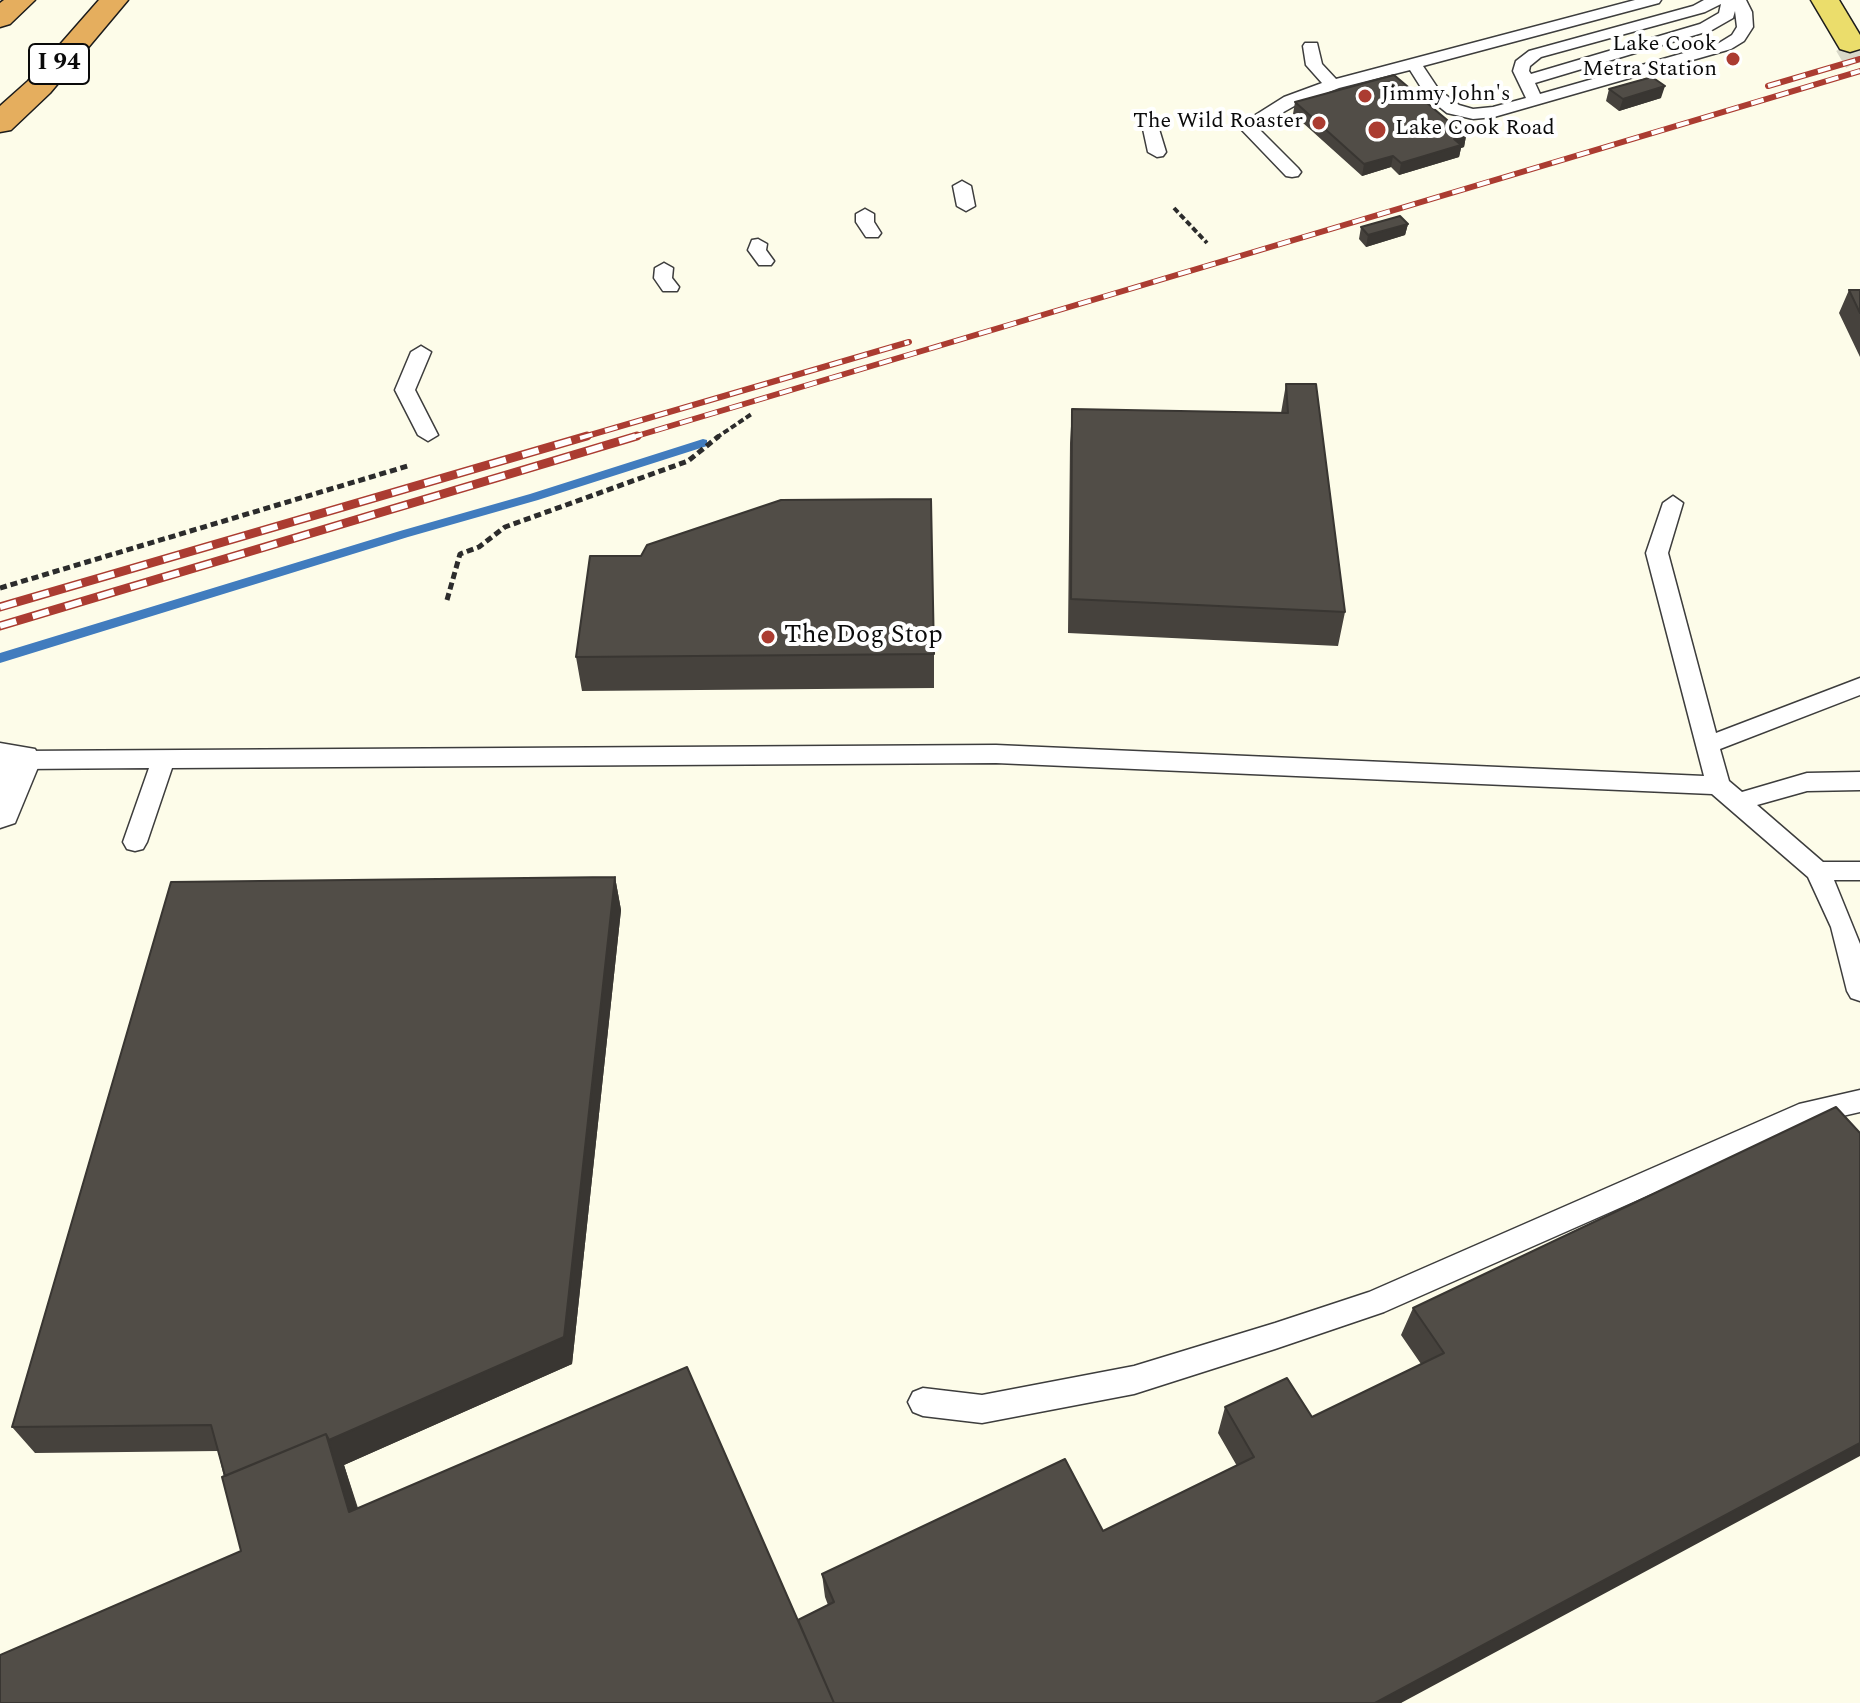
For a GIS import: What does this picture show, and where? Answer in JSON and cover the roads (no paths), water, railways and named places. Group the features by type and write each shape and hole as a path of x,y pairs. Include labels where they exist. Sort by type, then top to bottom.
{"highway":[{"name":"I 94","path":"0,18 21,0"},
{"name":"I 94","path":"0,123 39,87 114,0"}],"main road":[{"path":"1825,0 1850,43"}],"street":[{"path":"0,811 10,760"}],"lane":[{"path":"1292,172 1246,126 1290,101 1333,85 1653,0"},
{"path":"1535,100 1525,81 1522,64 1535,54 1699,9 1716,0"},
{"path":"1525,81 1706,27 1727,15 1729,0"},
{"path":"1414,64 1433,93 1453,109 1473,114 1494,112 1725,46 1738,38 1745,27 1744,12 1738,0"},
{"path":"1311,46 1314,65 1333,85"},
{"path":"1151,129 1157,152"},
{"path":"962,186 966,206"},
{"path":"865,214 865,222 872,233"},
{"path":"664,268 663,278 670,287"},
{"path":"421,352 405,390 428,435"},
{"path":"1673,503 1657,553 1718,785 1818,871 1852,927 1860,991"},
{"path":"1708,745 1860,686"},
{"path":"10,760 996,754 1718,785"},
{"path":"135,842 164,758"},
{"path":"1737,802 1807,782 1860,781"},
{"path":"1818,871 1860,871"},
{"path":"923,1402 982,1409 1134,1380 1275,1336 1374,1303 1808,1112 1860,1101"}],"waterway":[{"path":"0,658 703,443"}],"tunnel":[{"path":"1850,43 1860,60"}],"railway":[{"path":"1768,86 1860,59"},
{"path":"630,438 1860,71"},
{"path":"580,438 909,342"},
{"path":"0,607 587,436"},
{"path":"0,626 637,436"}],"place":[{"name":"Lake Cook Metra Station","path":"1733,59"},
{"name":"Jimmy John's","path":"1365,96"},
{"name":"The Wild Roaster","path":"1319,123"},
{"name":"Lake Cook Road","path":"1377,130"},
{"name":"The Dog Stop","path":"768,637"}]}
